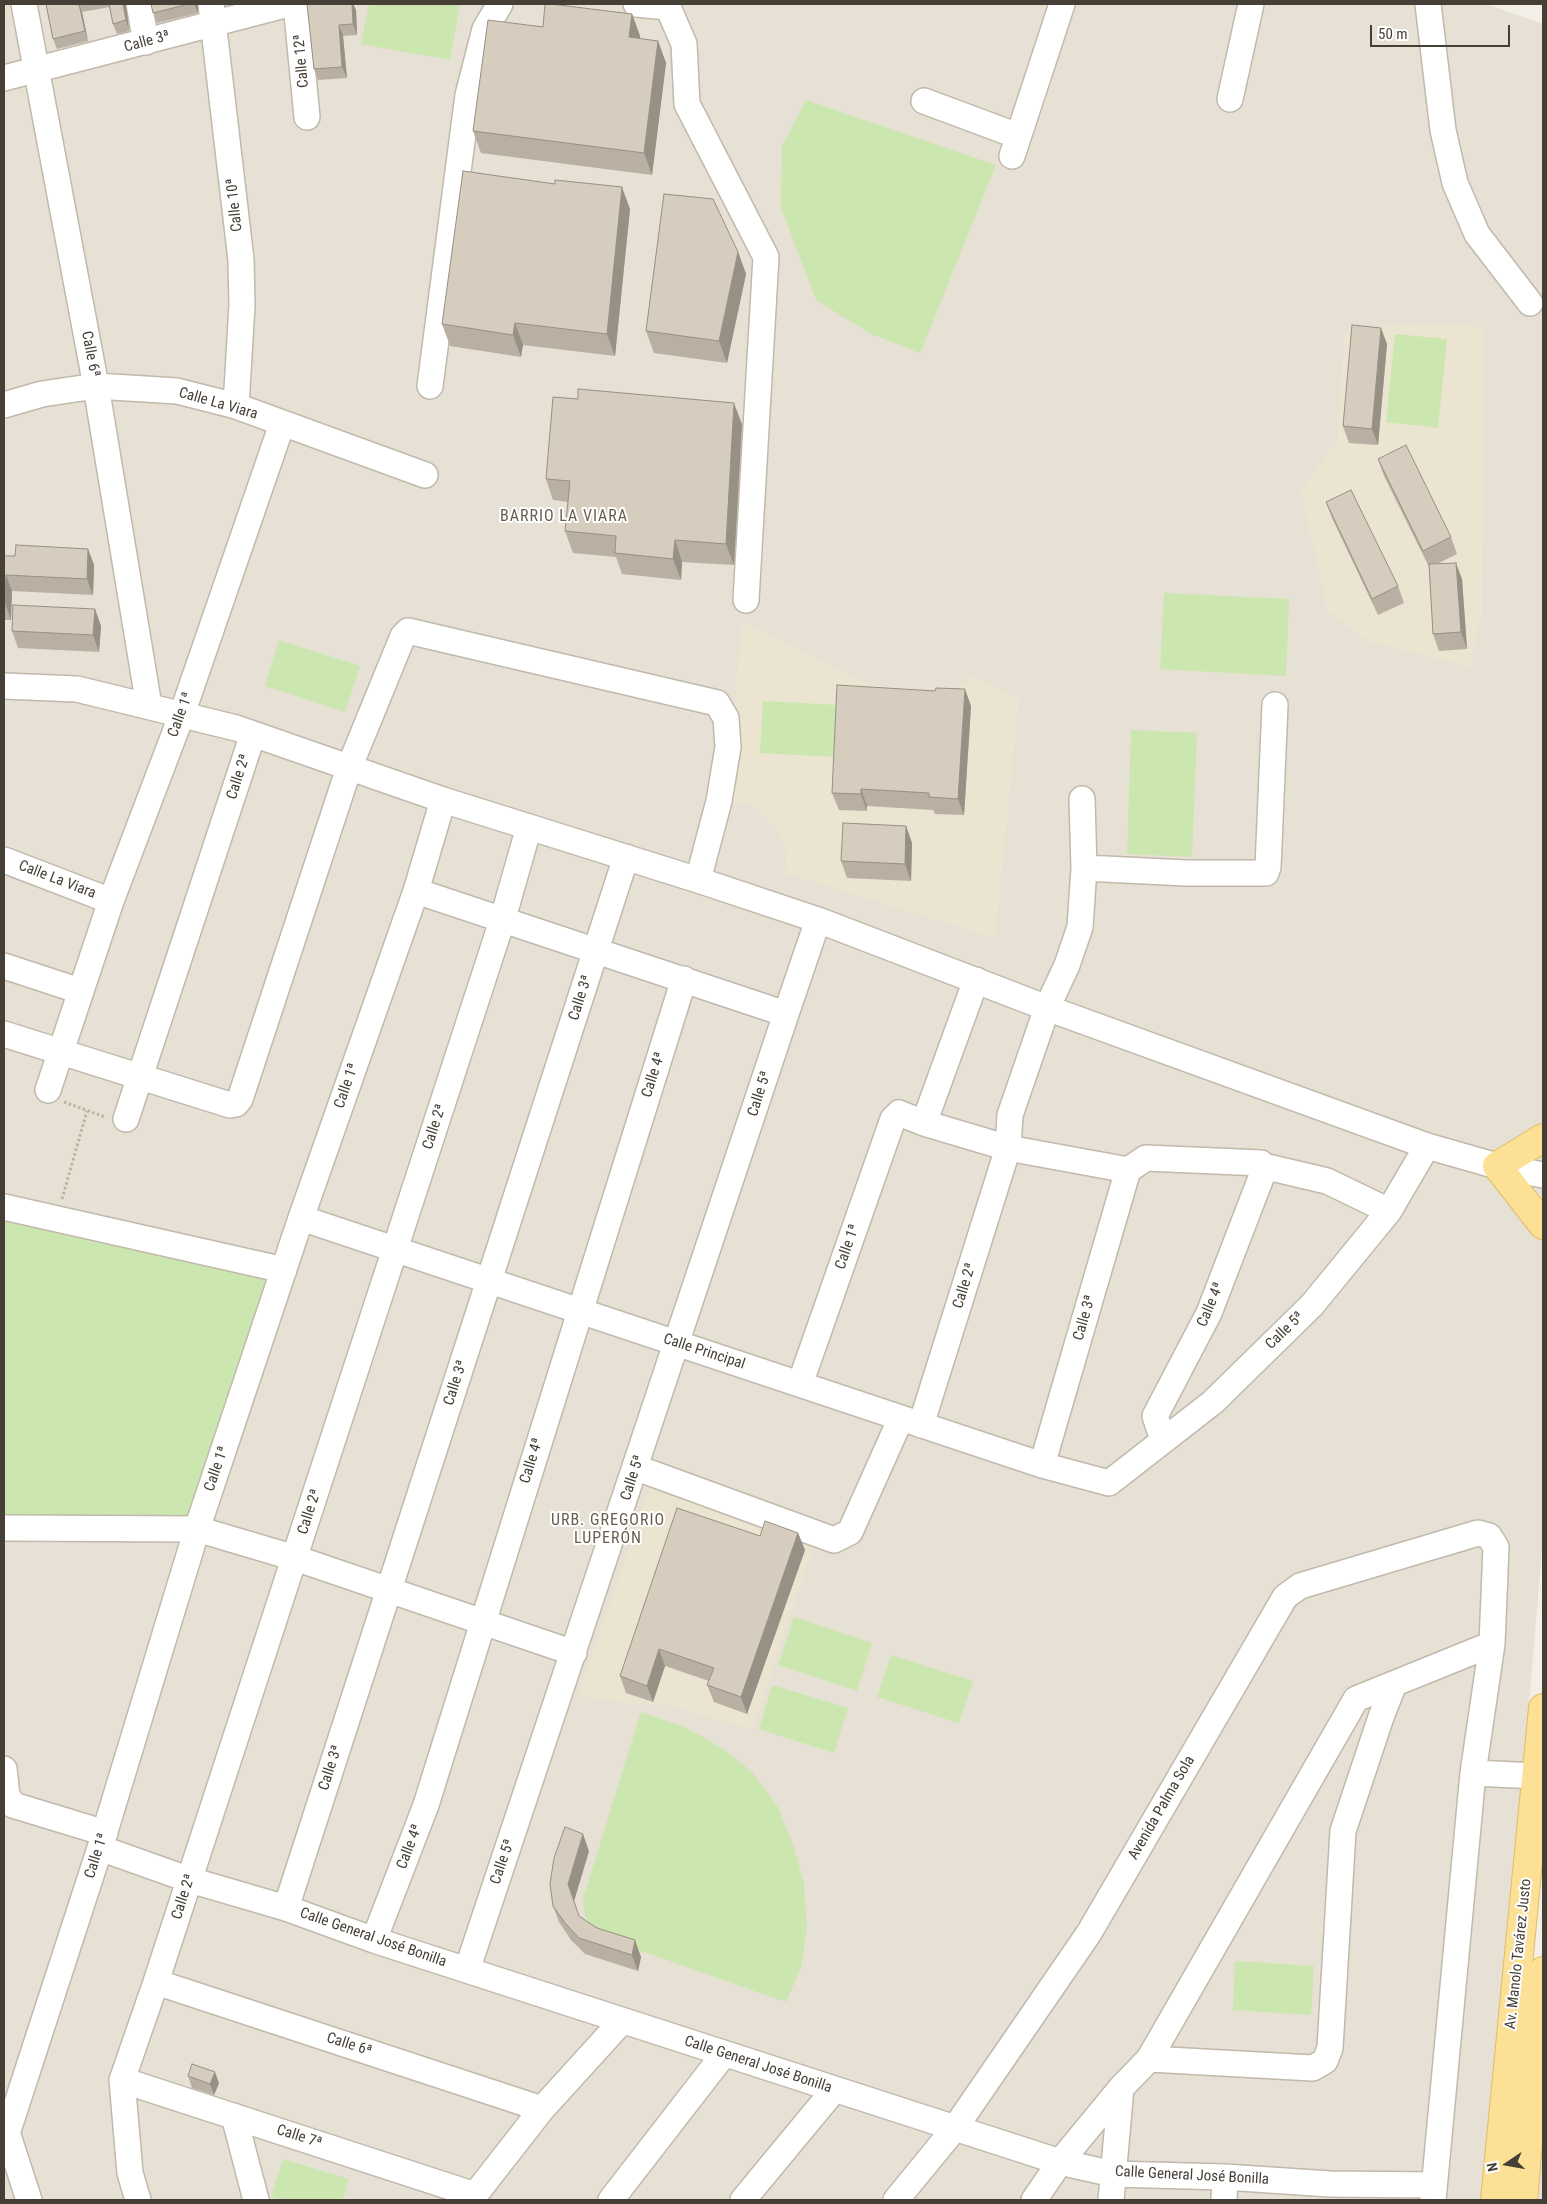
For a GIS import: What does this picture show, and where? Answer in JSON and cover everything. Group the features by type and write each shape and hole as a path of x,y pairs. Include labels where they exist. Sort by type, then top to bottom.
{"main road":[{"path":"1543,1138 1497,1166 1543,1225"},
{"name":"Av. Manolo Tavárez Justo","path":"1495,2200 1543,1708"},
{"name":"Av. Manolo Tavárez Justo","path":"1523,2200 1539,2077 1543,1971"}],"street":[{"name":"Calle 6ª","path":"24,4 38,70 96,386 149,706"},
{"path":"138,4 146,42"},
{"name":"Calle 3ª","path":"4,78 146,42 212,14 289,4"},
{"name":"Calle 12ª","path":"296,4 307,117"},
{"path":"430,386 468,95 484,29 500,4"},
{"path":"636,4 668,5 684,44 687,104 766,257 746,600"},
{"path":"924,100 1015,146 1062,4"},
{"path":"1230,99 1250,4"},
{"path":"1428,4 1442,130 1455,183 1476,234 1530,303"},
{"name":"Calle 10ª","path":"212,14 241,260 242,305 236,406"},
{"name":"Calle La Viara","path":"4,405 42,394 96,386 177,391 236,406 425,475"},
{"name":"Calle 1ª","path":"48,1090 59,1052 111,901 182,714 282,424"},
{"path":"4,1034 230,1105 236,1104 240,1099 349,768 403,636 408,631 717,703 726,718 728,747 719,801 698,880"},
{"path":"4,686 77,689 182,714 253,734 443,800 698,880 818,920 1047,1008 1427,1146 1497,1166 1543,1175"},
{"path":"1084,868 1186,873 1266,873 1268,866 1275,705"},
{"name":"Calle 2ª","path":"126,1119 253,734"},
{"name":"Calle 2ª","path":"637,1468 834,1540 850,1532 911,1421 1008,1148 1010,1115 1047,1008 1067,965 1080,927 1084,868 1082,799"},
{"name":"Calle 1ª","path":"6,2137 103,1841 196,1529 301,1218 416,891 443,800"},
{"name":"Calle 2ª","path":"138,2200 130,2173 122,2080 190,1880 396,1249 503,918 529,827"},
{"name":"Calle 3ª","path":"286,1908 626,857"},
{"name":"Calle La Viara","path":"4,860 111,901"},
{"path":"416,891 503,918 786,1014"},
{"name":"Calle 5ª","path":"467,1970 637,1468 676,1342 818,920"},
{"path":"4,966 80,991"},
{"name":"Calle 4ª","path":"374,1940 426,1805 579,1310 684,979"},
{"path":"976,980 924,1123 1008,1148 1128,1170 1146,1158 1261,1163 1263,1166 1327,1181 1389,1211"},
{"name":"Calle 1ª","path":"800,1384 893,1119 899,1113 924,1123"},
{"name":"Calle 5ª","path":"1109,1482 1213,1402 1312,1305 1389,1211 1427,1146"},
{"name":"Calle 4ª","path":"1166,1438 1160,1431 1155,1416 1209,1313 1264,1170 1263,1166"},
{"name":"Calle 3ª","path":"1042,1465 1128,1170"},
{"path":"4,1207 284,1270"},
{"name":"Calle Principal","path":"301,1218 1042,1465 1109,1482"},
{"path":"4,1528 196,1529 295,1558 574,1653"},
{"name":"Avenida Palma Sola","path":"896,2200 955,2128 1089,1933 1284,1597 1300,1586 1478,1533 1489,1536 1496,1547 1492,1644"},
{"path":"1034,2200 1060,2162 1121,2088 1149,2059 1356,1699 1492,1644"},
{"path":"1434,2193 1473,1773 1492,1644"},
{"path":"1149,2059 1313,2068 1325,2061 1330,2048 1343,1831 1394,1684"},
{"name":"Calle General José Bonilla","path":"4,1769 7,1795 13,1805 103,1841 190,1880 286,1908 374,1940 1060,2162 1113,2174 1224,2188 1434,2193"},
{"path":"1473,1773 1537,1776"},
{"name":"Calle 6ª","path":"156,1982 542,2109"},
{"path":"473,2198 542,2109 622,2021"},
{"path":"611,2200 724,2054"},
{"name":"Calle 7ª","path":"122,2080 234,2116 473,2198"},
{"path":"1111,2200 1121,2088"},
{"path":"743,2200 834,2090"},
{"path":"234,2116 256,2200"},
{"path":"6,2137 29,2200"}],"path":[{"path":"48,1090 51,1097 87,1111 118,1122 126,1119"},
{"path":"56,1219 87,1111"}],"shaded area":[{"path":"4,4 1486,4 1543,24 1543,1537 1487,2200 4,2200"},
{"path":"1397,324 1484,327 1482,613 1470,667 1368,641 1328,611 1301,491 1338,439 1344,333"},
{"path":"742,622 865,682 911,693 944,696 975,676 1019,699 995,938 785,873 787,848 775,826 752,805 726,802"},
{"path":"650,1486 814,1546 752,1730 669,1705 632,1704 578,1696"},
{"path":"1543,2123 1543,2200 1537,2200"}],"green space":[{"path":"369,4 460,4 450,60 361,44"},
{"path":"806,100 996,165 920,353 871,334 816,300 781,208 782,146"},
{"path":"1395,334 1447,339 1438,428 1386,422"},
{"path":"1164,593 1289,599 1286,676 1160,669"},
{"path":"279,640 360,666 345,712 265,686"},
{"path":"763,701 839,705 837,757 760,753"},
{"path":"1131,730 1197,733 1192,857 1127,854"},
{"path":"4,1207 284,1270 197,1529 4,1528"},
{"path":"794,1617 872,1643 857,1691 778,1665"},
{"path":"891,1655 973,1681 959,1723 877,1697"},
{"path":"772,1685 848,1708 834,1753 759,1729"},
{"path":"641,1712 685,1727 720,1747 751,1771 777,1806 794,1847 804,1885 807,1929 801,1967 786,2002 604,1938 592,1927 585,1915 583,1899"},
{"path":"1235,1961 1314,1966 1311,2015 1233,2010"},
{"path":"283,2159 349,2179 343,2200 282,2200 271,2197"}],"building":[{"path":"46,4 79,4 85,31 53,39"},
{"path":"109,4 123,4 126,20 113,24"},
{"path":"151,4 189,4 153,13"},
{"path":"307,4 352,4 353,24 339,25 342,67 314,69"},
{"path":"545,4 632,14 629,37 658,41 644,153 473,131 488,20 543,27"},
{"path":"463,171 555,184 555,180 622,187 607,334 515,323 513,335 442,324"},
{"path":"664,194 713,199 738,252 719,341 646,331"},
{"path":"1352,325 1381,328 1372,429 1343,426"},
{"path":"578,389 734,403 726,544 675,540 673,559 615,553 616,536 565,531 570,481 546,479 553,397 578,399"},
{"path":"1406,445 1451,537 1423,551 1378,459"},
{"path":"1351,490 1398,586 1372,599 1326,502"},
{"path":"16,545 88,549 87,579 6,575 4,603 4,556 15,556"},
{"path":"1456,563 1461,632 1433,634 1429,564"},
{"path":"13,605 95,609 93,635 12,631"},
{"path":"837,685 935,691 936,688 965,689 958,799 929,797 929,793 861,789 861,794 832,793"},
{"path":"843,823 906,826 905,864 841,861"},
{"path":"677,1508 760,1536 765,1521 798,1533 741,1697 707,1685 714,1668 659,1649 647,1686 620,1676"},
{"path":"565,1827 583,1834 568,1884 579,1916 597,1928 635,1940 632,1955 579,1938 553,1906 550,1884 554,1858"},
{"path":"192,2064 215,2072 210,2084 188,2076"}],"district":[{"name":"BARRIO LA VIARA","path":"564,517"},
{"name":"URB. GREGORIO LUPERÓN","path":"608,1530"}]}
